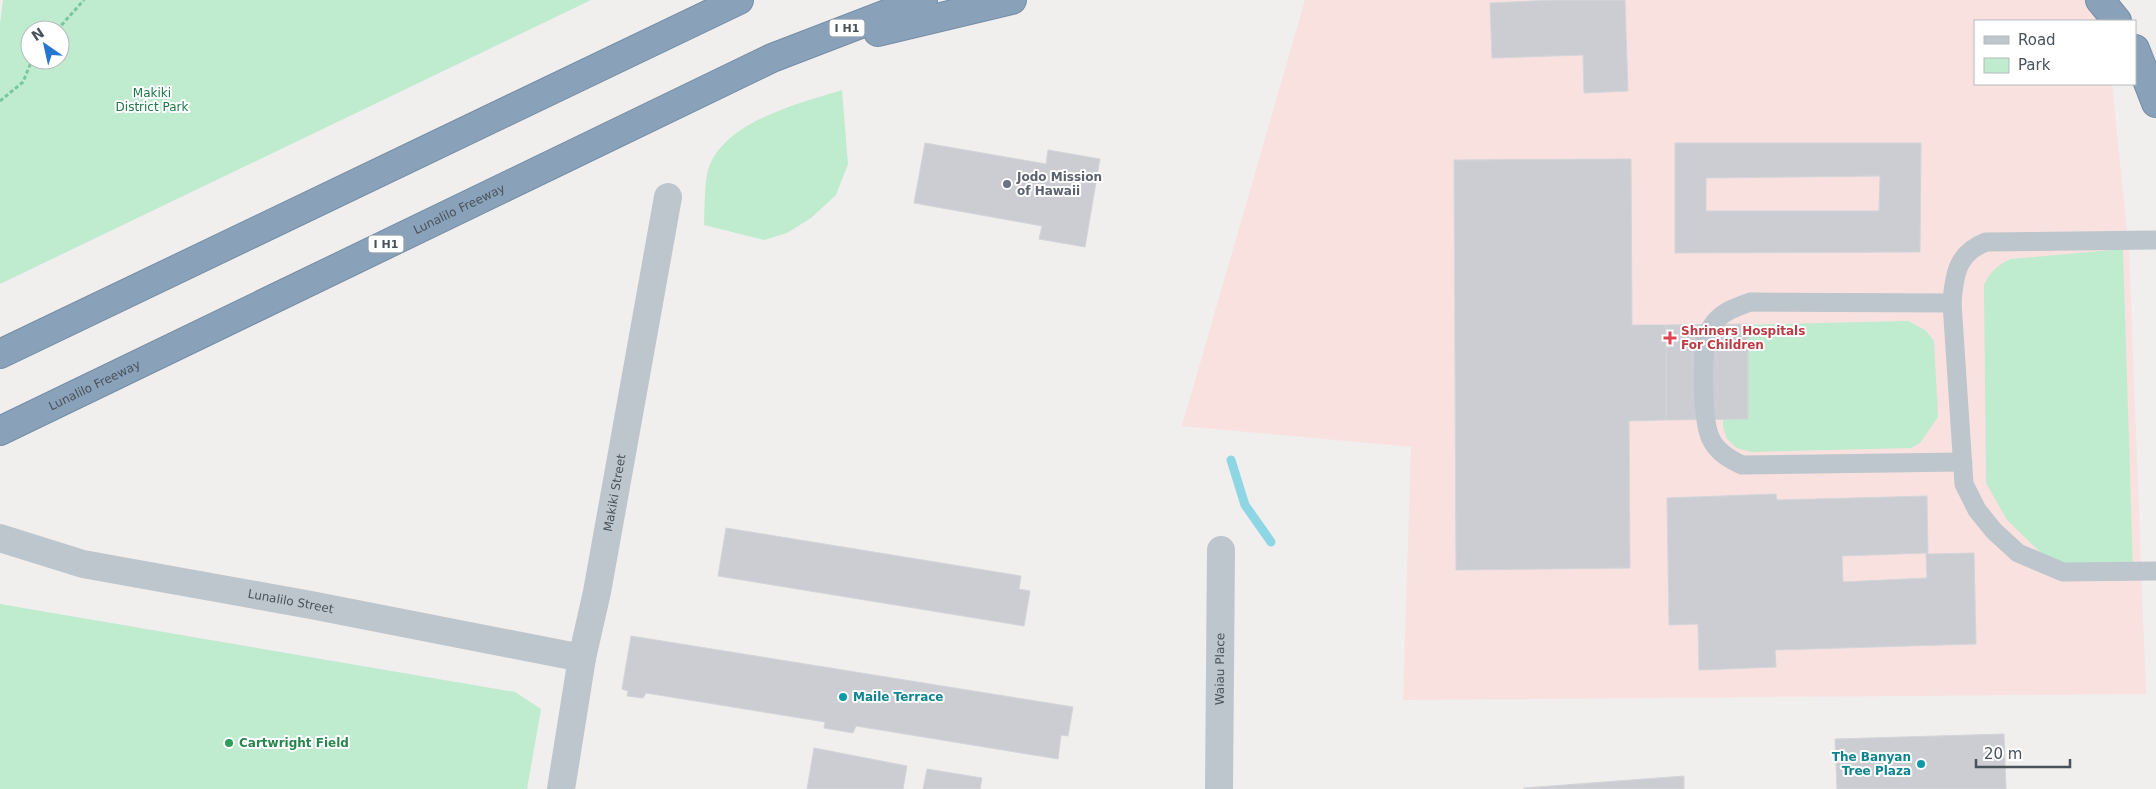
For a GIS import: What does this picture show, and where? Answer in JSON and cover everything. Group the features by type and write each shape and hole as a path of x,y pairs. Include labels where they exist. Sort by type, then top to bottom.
{"highway":[{"path":"684,25 726,0"},
{"path":"0,354 739,0"},
{"name":"Lunalilo Freeway","path":"0,431 772,58 923,0"},
{"path":"772,58 1012,0"},
{"path":"2100,0 2116,20"},
{"path":"2136,52 2156,103"}],"street":[{"name":"Makiki Street","path":"561,789 582,658 597,592 668,197"},
{"name":"Lunalilo Street","path":"0,538 83,564 321,607 582,658"},
{"name":"Waiau Place","path":"1219,789 1221,550"}],"lane":[{"path":"2156,240 1986,242 1973,247 1961,260 1953,281 1952,303 1964,484 1977,510 1994,532 2018,553 2063,572 2156,571"},
{"path":"1952,303 1750,302 1727,311 1715,322 1706,337 1704,354 1706,422 1710,439 1725,457 1742,465 1963,462"}],"path":[{"path":"66,20 84,0"},
{"path":"0,101 23,82 28,70"}],"shaded area":[{"name":"Shriners Hospitals For Children","path":"1305,0 2103,0 2106,20 1974,20 1974,85 2112,85 2129,250 2146,694 1403,700 1411,447 1182,426"}],"green space":[{"name":"Makiki District Park","path":"3,0 591,0 0,284 0,24"},
{"path":"842,90 848,164 836,195 811,218 787,233 764,240 704,225 707,173 718,151 731,137 766,116"},
{"path":"2123,249 2133,571 2093,570 2046,558 2007,520 1986,483 1984,285 1994,269 2011,259"},
{"path":"1908,321 1925,330 1934,341 1938,417 1920,443 1911,448 1751,452 1737,448 1727,439 1723,427 1723,351 1738,325"},
{"name":"Cartwright Field","path":"0,604 515,692 541,709 527,789 0,789"}],"building":[{"path":"1555,0 1625,0 1628,91 1584,93 1583,55 1492,58 1490,3"},
{"name":"Jodo Mission of Hawaii","path":"925,143 1046,164 1048,150 1100,159 1085,247 1039,239 1042,226 914,203"},
{"path":"1675,143 1921,143 1920,252 1675,253","holes":["1880,176 1879,211 1706,211 1706,178"]},
{"path":"1631,159 1632,325 1666,325 1666,420 1629,421 1630,568 1456,570 1454,160"},
{"path":"1748,324 1748,419 1666,420 1666,325"},
{"path":"1776,494 1777,500 1927,496 1928,554 1974,553 1976,644 1775,650 1776,667 1699,670 1698,624 1669,625 1667,498","holes":["1926,553 1927,578 1843,582 1842,556"]},
{"path":"726,528 1021,576 1019,589 1030,591 1024,626 718,576"},
{"name":"Maile Terrace","path":"631,636 1073,707 1068,736 1061,735 1058,759 856,726 853,733 824,728 825,722 646,693 643,698 627,696 628,691 622,689"},
{"name":"The Banyan Tree Plaza","path":"2004,734 2006,789 1837,789 1835,739"},
{"path":"814,748 907,766 903,789 807,789"},
{"path":"927,769 982,778 980,789 923,789"},
{"path":"1684,776 1684,789 1524,789 1524,788"}],"waterway":[{"path":"1231,460 1245,505 1271,542"}],"place":[{"name":"Jodo Mission of Hawaii","path":"1007,184"},
{"name":"Shriners Hospitals For Children","path":"1670,338"},
{"name":"Maile Terrace","path":"843,697"},
{"name":"Cartwright Field","path":"229,743"},
{"name":"The Banyan Tree Plaza","path":"1921,764"}]}
